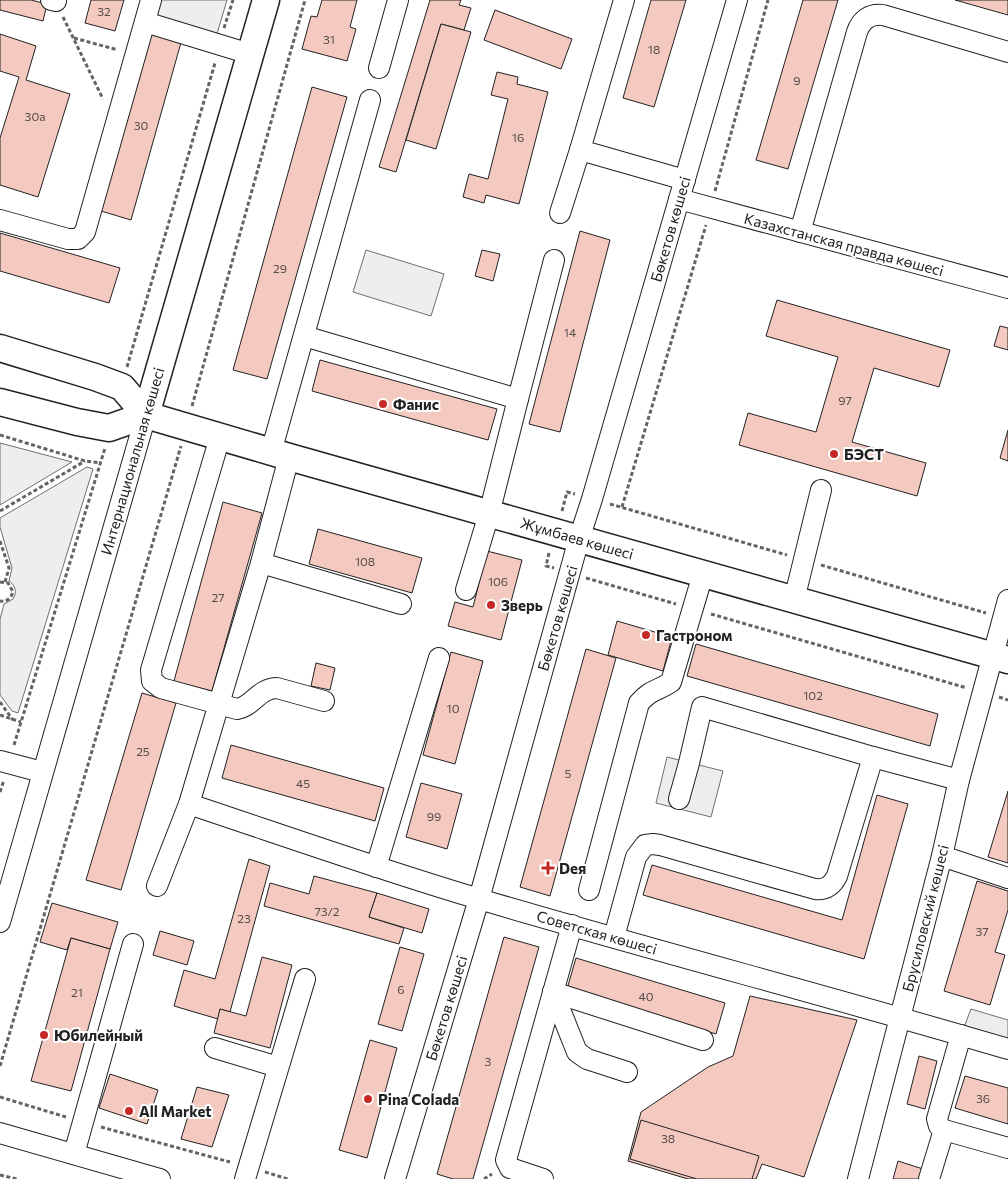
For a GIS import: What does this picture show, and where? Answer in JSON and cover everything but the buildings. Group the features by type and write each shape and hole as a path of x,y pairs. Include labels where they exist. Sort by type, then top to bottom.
{"main road":[{"name":"Интернациональная көшесі","path":"146,415 266,0"},
{"path":"0,348 122,387 146,415 109,428 77,422 0,402"},
{"name":"Жұмбаев көшесі","path":"146,415 280,455 1000,658"}],"street":[{"path":"0,220 73,240 82,236 85,232 151,0"},
{"path":"379,68 398,0"},
{"path":"560,213 624,0"},
{"name":"Бөкетов көшесі","path":"395,1179 479,899 579,539 737,0"},
{"path":"800,232 856,32 863,20 876,14 882,15 1008,52"},
{"path":"145,22 250,54"},
{"path":"157,886 189,804 261,563 304,336 370,100"},
{"path":"580,150 684,180"},
{"name":"Казахстанская правда көшесі","path":"679,199 1008,288"},
{"path":"466,590 489,514 554,260"},
{"path":"304,336 518,399"},
{"name":"Интернациональная көшесі","path":"0,922 4,892 42,772 146,415"},
{"path":"220,437 150,675 152,681 160,688 239,709 265,689 270,688 277,688 324,701"},
{"path":"794,600 822,490"},
{"path":"261,563 401,604"},
{"path":"589,890 638,703 650,692 664,687 671,682 703,574"},
{"name":"Брусиловский көшесі","path":"858,1179 942,856 959,780 983,693 1000,658 1008,600"},
{"path":"376,867 439,658"},
{"path":"679,799 702,707 959,780"},
{"path":"614,937 636,857 645,845 660,845 814,890 822,890 829,886 837,876 873,757"},
{"path":"3,764 42,772"},
{"name":"Советская көшесі","path":"189,804 376,867 479,899 900,1016 1008,1048"},
{"path":"942,856 1008,878"},
{"path":"543,1179 514,1170 507,1165 506,1160 572,925"},
{"path":"74,1154 133,944"},
{"path":"247,1173 305,979"},
{"path":"553,992 702,1040"},
{"path":"553,992 577,1052 587,1059 627,1072"},
{"path":"961,1034 937,1119 939,1126 944,1130 1008,1148"},
{"path":"215,1048 278,1067"},
{"path":"929,1179 944,1130"},
{"path":"0,1133 160,1179"}],"path":[{"path":"122,387 233,0"},
{"path":"0,1066 186,426 305,0"},
{"path":"622,507 711,208 768,0"},
{"path":"53,1 74,38 116,124"},
{"path":"74,38 135,55"},
{"path":"3,764 21,722 101,463 109,428"},
{"path":"0,435 85,461 101,463"},
{"path":"0,511 85,461"},
{"path":"0,541 8,568 5,582"},
{"path":"570,573 1008,700"},
{"path":"0,582 5,582 12,587 12,595 7,600 1,601 0,606"},
{"path":"0,702 14,720"},
{"path":"0,716 21,722"},
{"path":"0,1097 247,1173 288,1179"},
{"path":"0,1175 17,1179"}],"shaded area":[{"path":"158,0 227,0 216,37 153,17"},
{"path":"366,250 444,274 431,316 353,292"},
{"path":"0,443 72,462 0,505"},
{"path":"87,467 93,469 18,713 12,711 0,695 0,619 4,604 13,599 15,592 13,585 9,581 12,568 0,527 0,518"},
{"path":"667,757 723,771 711,817 656,803"},
{"path":"971,1009 1008,1020 1008,1049 961,1035"}],"place":[{"name":"Фанис","path":"383,404"},
{"name":"БЭСТ","path":"834,454"},
{"name":"Зверь","path":"491,605"},
{"name":"Гастроном","path":"646,635"},
{"name":"Deя","path":"548,868"},
{"name":"Юбилейный","path":"44,1035"},
{"name":"Pina Colada","path":"368,1099"},
{"name":"All Market","path":"129,1111"}]}
